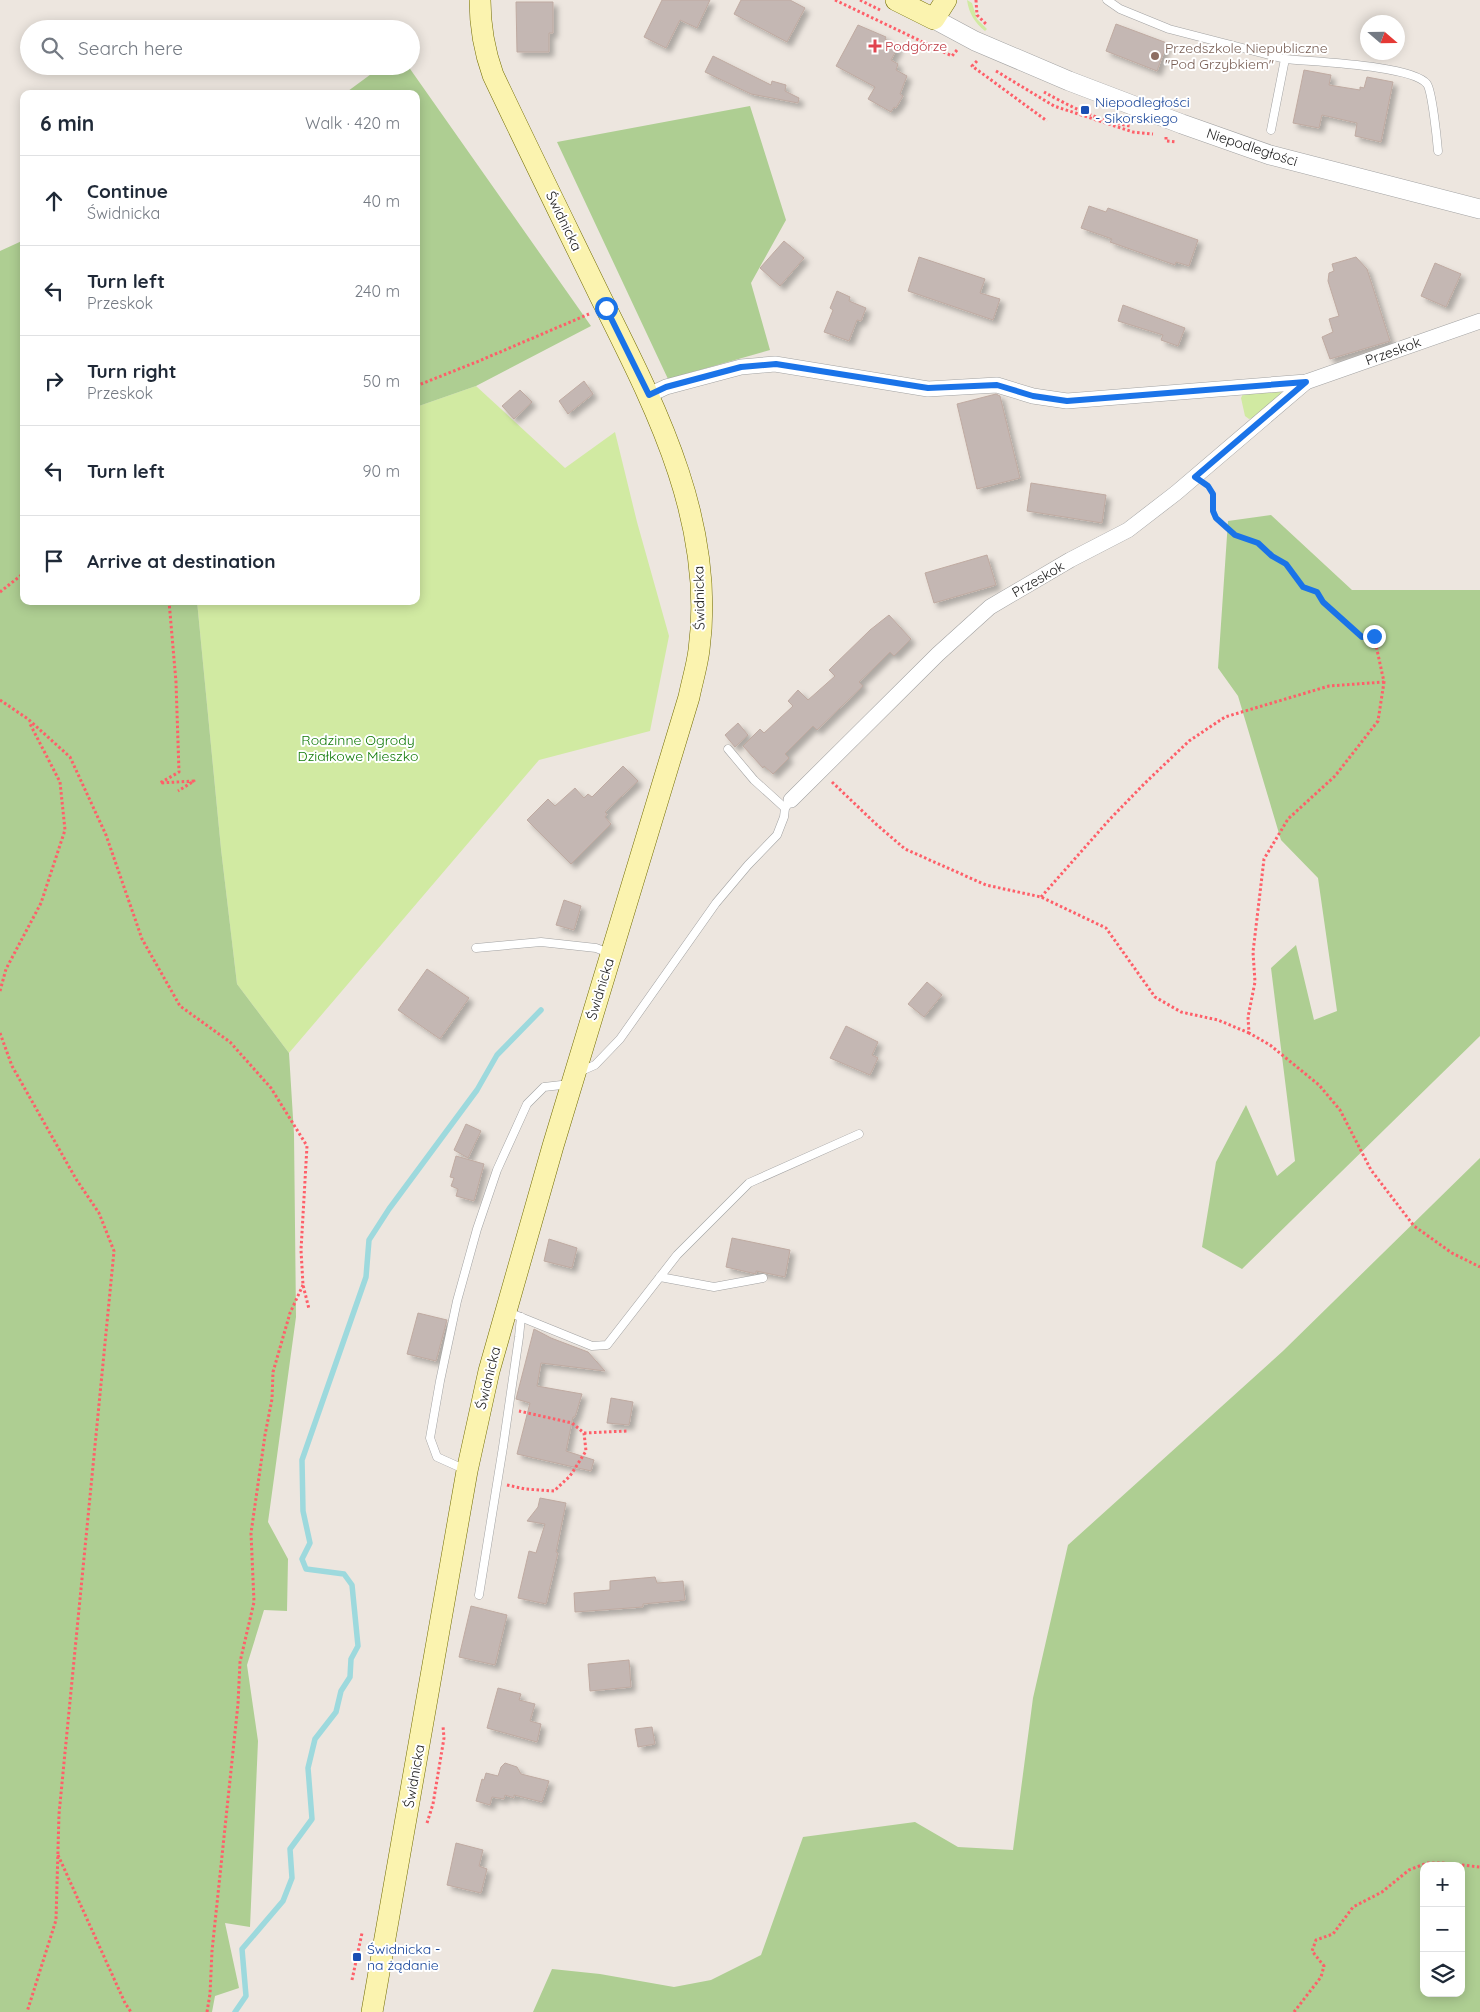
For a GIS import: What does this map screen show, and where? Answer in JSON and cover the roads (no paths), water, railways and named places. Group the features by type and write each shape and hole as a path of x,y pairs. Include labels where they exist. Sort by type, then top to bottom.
{"main road":[{"name":"Świdnicka","path":"372,2012 467,1471 489,1371 513,1314 574,1079 689,697 699,650 701,574 696,536 686,494 672,450 649,395 493,75 484,51 480,21 480,0"},
{"name":"Niepodległości","path":"896,0 934,19"},
{"path":"934,19 946,0"}],"street":[{"name":"Niepodległości","path":"934,19 975,41 1069,81 1270,155 1480,209"},
{"name":"Przeskok","path":"649,395 666,387 741,367 776,364 928,388 997,385 1033,396 1067,401 1306,382 1437,334 1480,321"},
{"name":"Przeskok","path":"788,804 938,654 990,607 1070,560 1128,530 1195,477 1306,382"}],"lane":[{"path":"1107,0 1120,9 1169,29 1285,59 1395,70 1420,77 1428,85 1438,151"},
{"path":"1271,130 1285,59"},
{"path":"467,1471 438,1456 430,1438 457,1301 477,1229 497,1170 527,1104 544,1087 574,1079 595,1065 620,1039 716,903 748,865 777,836 784,817 788,804 754,780 728,749"},
{"path":"476,948 542,942 596,948 611,954"},
{"path":"513,1314 592,1346 606,1345 677,1255 749,1183 859,1134"},
{"path":"660,1277 714,1287 763,1278"},
{"path":"479,1594 519,1338 513,1314"}],"waterway":[{"path":"235,2012 246,1996 242,1949 283,1901 292,1878 290,1849 312,1819 308,1768 315,1739 336,1712 341,1691 350,1677 351,1659 358,1646 352,1585 344,1574 306,1569 302,1559 310,1543 303,1511 302,1460 366,1277 369,1240 389,1209 477,1090 497,1055 541,1010"}],"place":[{"name":"Podgórze","path":"875,46"},
{"name":"Przedszkole Niepubliczne \"Pod Grzybkiem\"","path":"1155,56"},
{"name":"Niepodległości - Sikorskiego","path":"1085,110"},
{"name":"Świdnicka - na żądanie","path":"357,1957"}],"park label":[{"name":"Rodzinne Ogrody Działkowe Mieszko","path":"358,748"}]}
